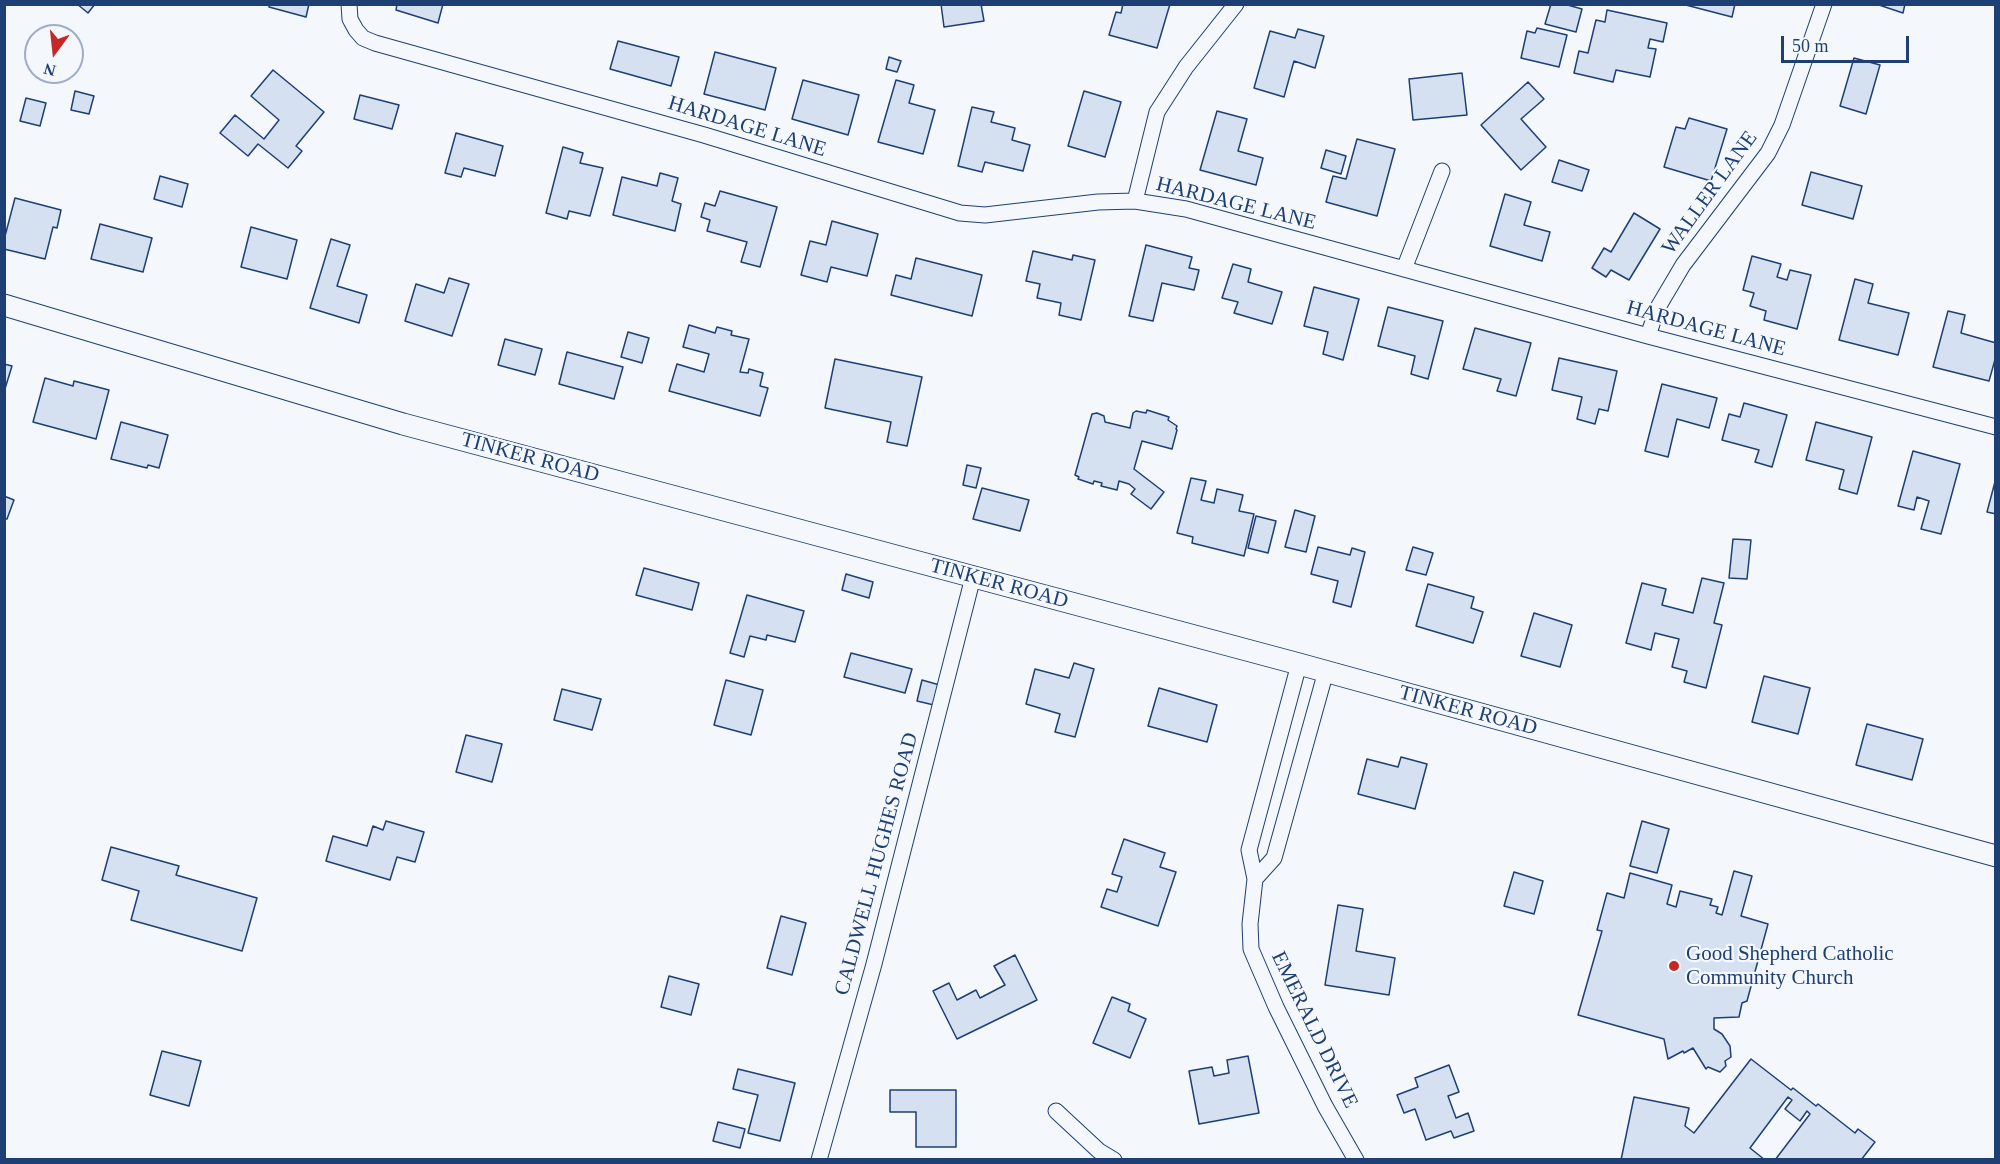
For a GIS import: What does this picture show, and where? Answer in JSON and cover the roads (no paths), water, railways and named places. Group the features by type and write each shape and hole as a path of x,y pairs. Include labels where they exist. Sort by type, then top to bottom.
{"main road":[{"name":"TINKER ROAD","path":"4,305 403,424 1326,671 1995,856"}],"street":[{"name":"HARDAGE LANE","path":"349,4 350,19 356,30 363,38 375,43 704,135 960,213 986,215 1098,202 1135,201 1186,210 1648,336 1995,427"},
{"path":"1135,201 1157,112 1186,67 1236,4"},
{"name":"WALLER LANE","path":"1648,336 1657,309 1683,266 1768,153 1782,125 1824,4"},
{"path":"1404,269 1442,171"},
{"name":"CALDWELL HUGHES ROAD","path":"819,1160 874,964 973,577"},
{"name":"EMERALD DRIVE","path":"1299,664 1248,850 1255,879 1250,924 1251,949 1276,1008 1350,1158"},
{"path":"1255,879 1275,858 1326,671"},
{"path":"1056,1111 1099,1151 1114,1160"}],"place":[{"name":"Good Shepherd Catholic Community Church","path":"1674,966"}]}
